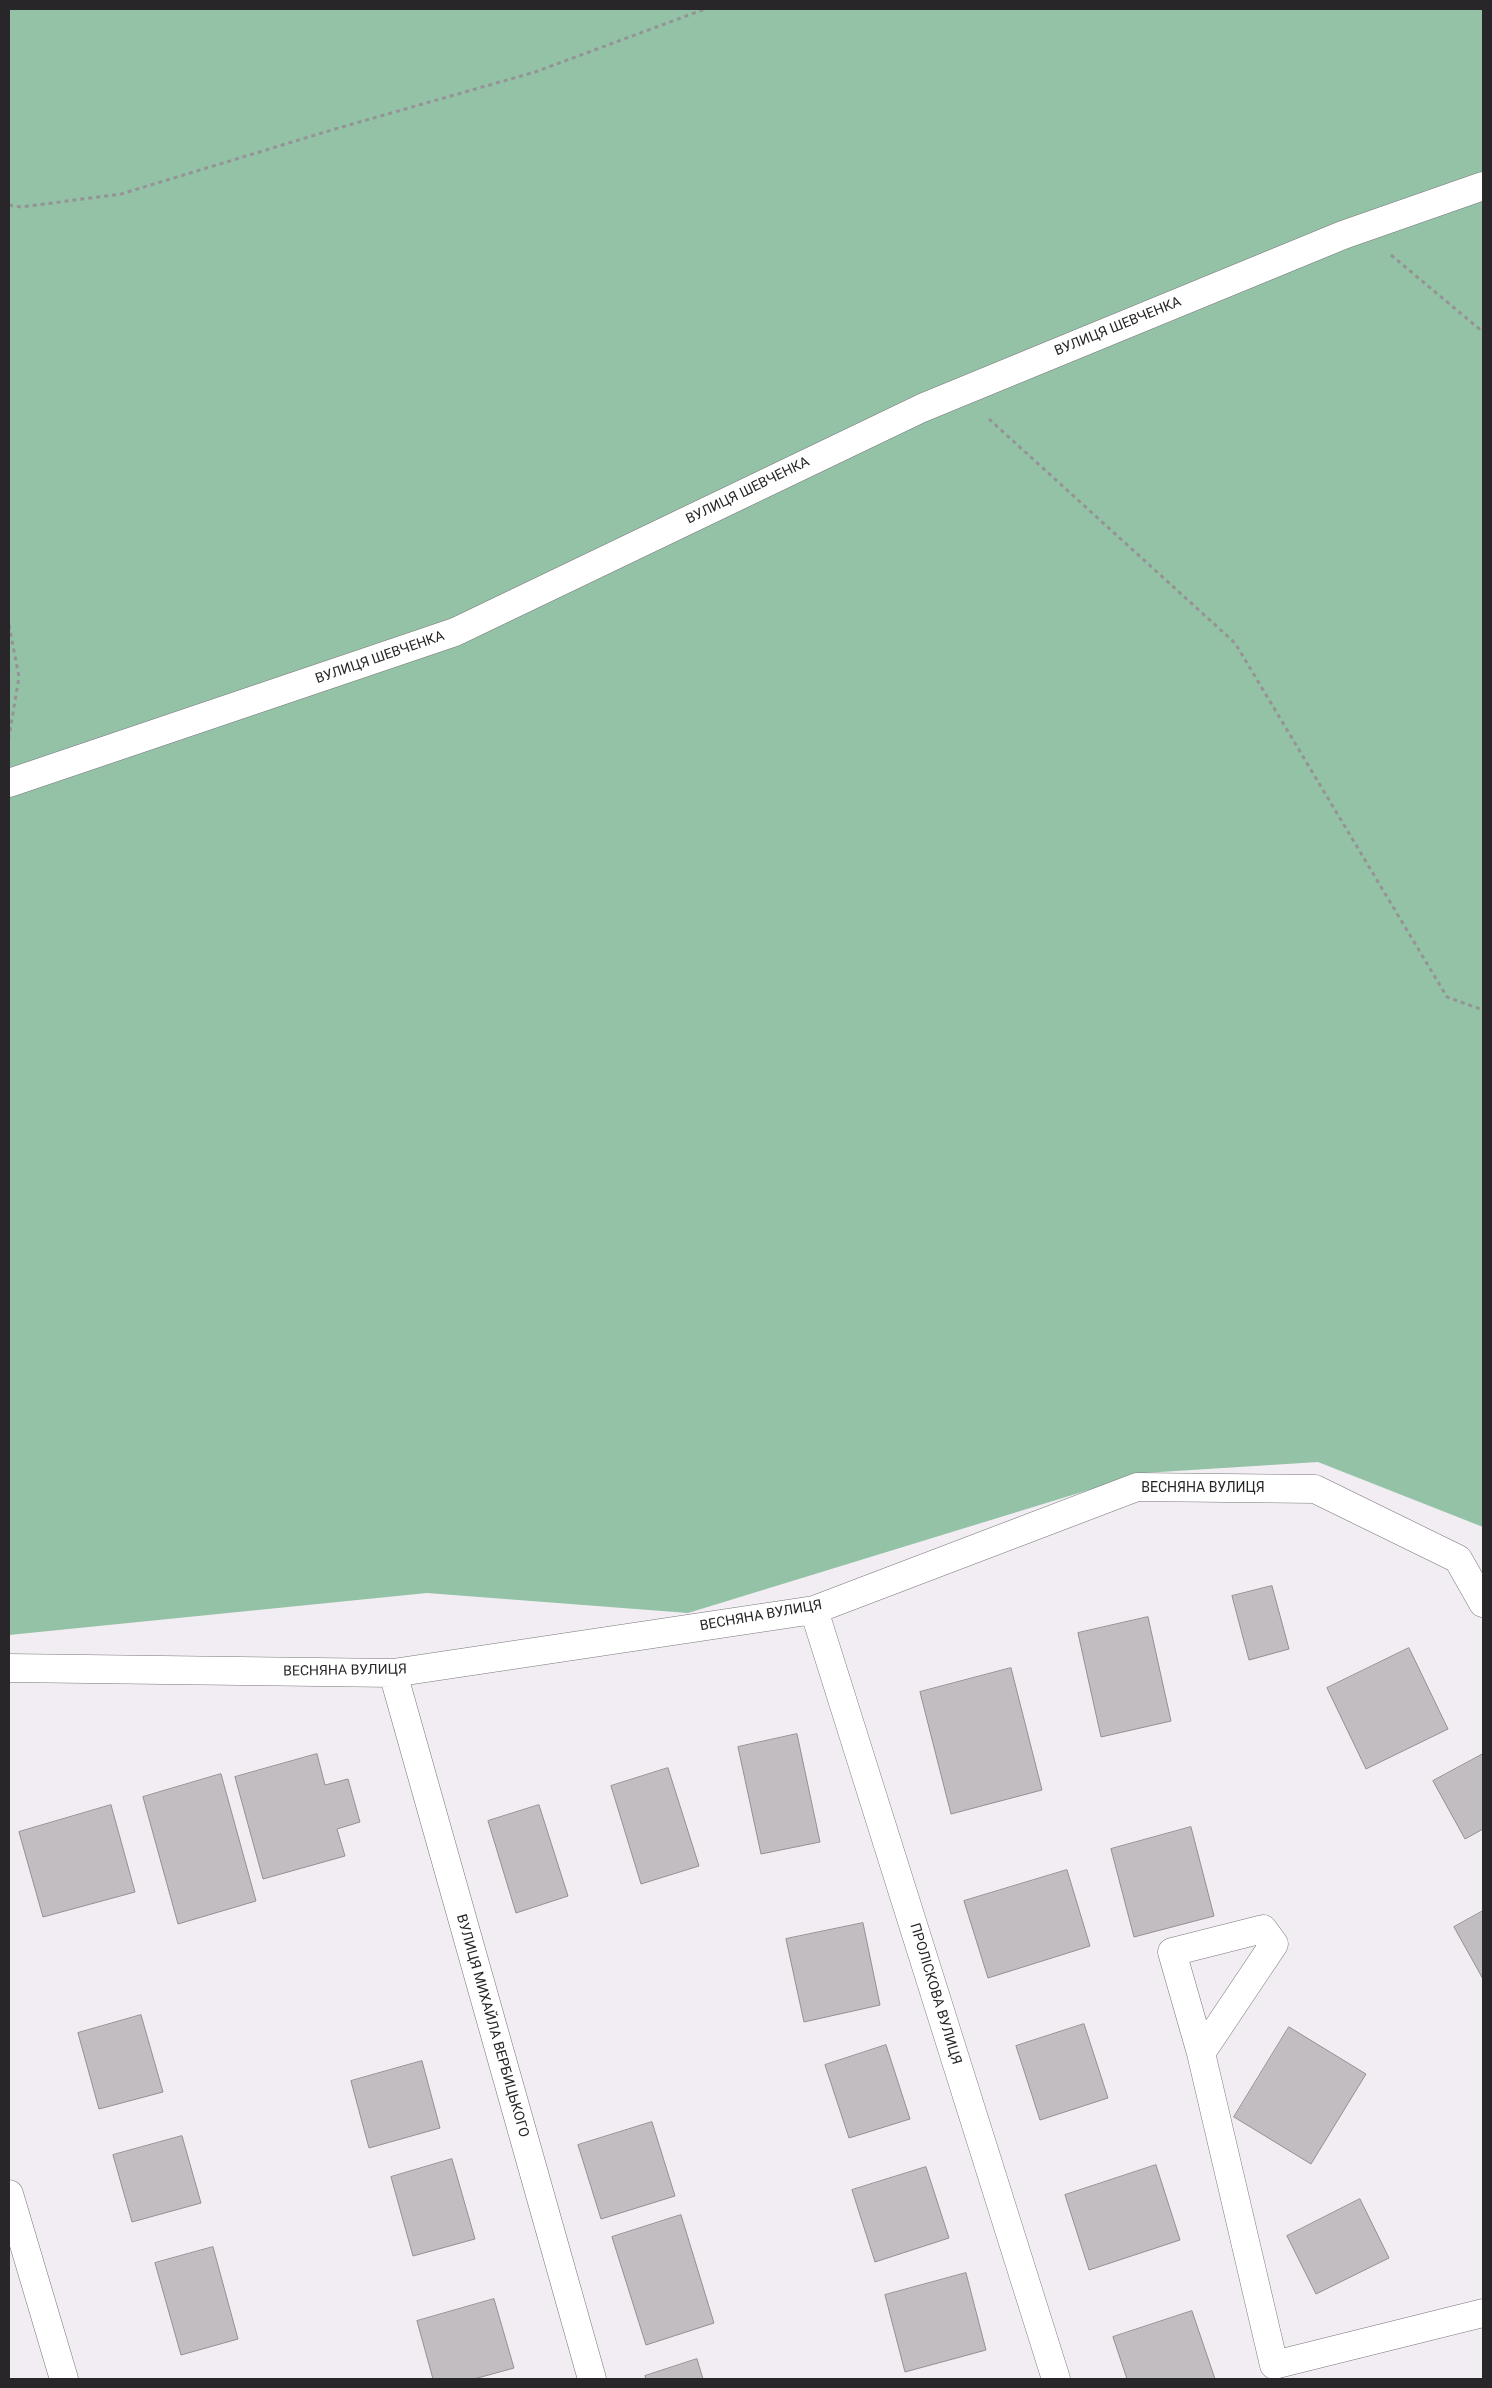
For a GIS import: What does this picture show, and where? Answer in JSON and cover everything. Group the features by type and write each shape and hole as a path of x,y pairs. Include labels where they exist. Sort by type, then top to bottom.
{"street":[{"name":"ВУЛИЦЯ ШЕВЧЕНКА","path":"9,783 455,632 959,392 1359,229 1483,186"},
{"name":"ВЕСНЯНА ВУЛИЦЯ","path":"9,1668 393,1674 814,1610 1137,1487 1315,1489 1458,1559 1483,1603"},
{"name":"ПРОЛІСКОВА ВУЛИЦЯ","path":"814,1610 1056,2379"},
{"name":"ВУЛИЦЯ МИХАЙЛА ВЕРБИЦЬКОГО","path":"393,1674 592,2379"},
{"path":"1201,2053 1274,1944 1263,1929 1172,1952 1201,2053 1274,2365 1483,2313"},
{"path":"9,2194 64,2379"}],"path":[{"path":"9,205 21,207 121,194 335,129 535,72 704,9"},
{"path":"1359,229 1483,332"},
{"path":"959,392 1235,643 1447,997 1483,1010"},
{"path":"9,625 19,677 9,737"}],"green space":[{"path":"9,9 1483,9 1483,1527 1318,1462 1144,1473 688,1613 427,1593 9,1635"}],"building":[{"path":"1272,1586 1289,1649 1249,1660 1232,1596"},
{"path":"1148,1617 1171,1721 1101,1737 1078,1633"},
{"path":"1409,1648 1448,1729 1366,1769 1327,1688"},
{"path":"1011,1668 1042,1790 951,1814 920,1692"},
{"path":"797,1734 820,1842 761,1854 738,1747"},
{"path":"317,1754 325,1785 348,1779 360,1822 337,1829 345,1856 263,1879 235,1777"},
{"path":"1483,1754 1483,1829 1465,1839 1433,1781"},
{"path":"668,1768 699,1866 641,1884 611,1786"},
{"path":"221,1774 256,1901 178,1924 143,1797"},
{"path":"111,1805 135,1892 43,1917 19,1832"},
{"path":"539,1805 568,1896 516,1913 488,1821"},
{"path":"1191,1827 1214,1916 1134,1937 1111,1849"},
{"path":"1067,1870 1090,1946 988,1978 964,1901"},
{"path":"1483,1911 1483,1979 1454,1927"},
{"path":"863,1923 880,2005 804,2022 786,1939"},
{"path":"141,2015 163,2092 99,2109 78,2033"},
{"path":"1084,2024 1108,2098 1040,2120 1016,2046"},
{"path":"1289,2027 1366,2074 1311,2164 1234,2117"},
{"path":"886,2045 910,2119 849,2138 825,2065"},
{"path":"422,2061 440,2128 369,2148 351,2081"},
{"path":"652,2122 675,2196 601,2219 578,2145"},
{"path":"182,2136 201,2203 132,2222 113,2155"},
{"path":"452,2159 475,2239 413,2256 391,2177"},
{"path":"1156,2165 1180,2240 1089,2270 1065,2195"},
{"path":"926,2167 949,2238 875,2262 852,2190"},
{"path":"1360,2199 1389,2258 1316,2294 1287,2236"},
{"path":"681,2215 714,2323 646,2345 612,2237"},
{"path":"213,2247 238,2339 181,2355 155,2263"},
{"path":"966,2273 986,2350 905,2372 885,2295"},
{"path":"494,2299 514,2368 474,2379 433,2379 417,2321"},
{"path":"1192,2311 1215,2379 1127,2379 1113,2337"},
{"path":"697,2359 703,2379 646,2379 645,2376"}]}
